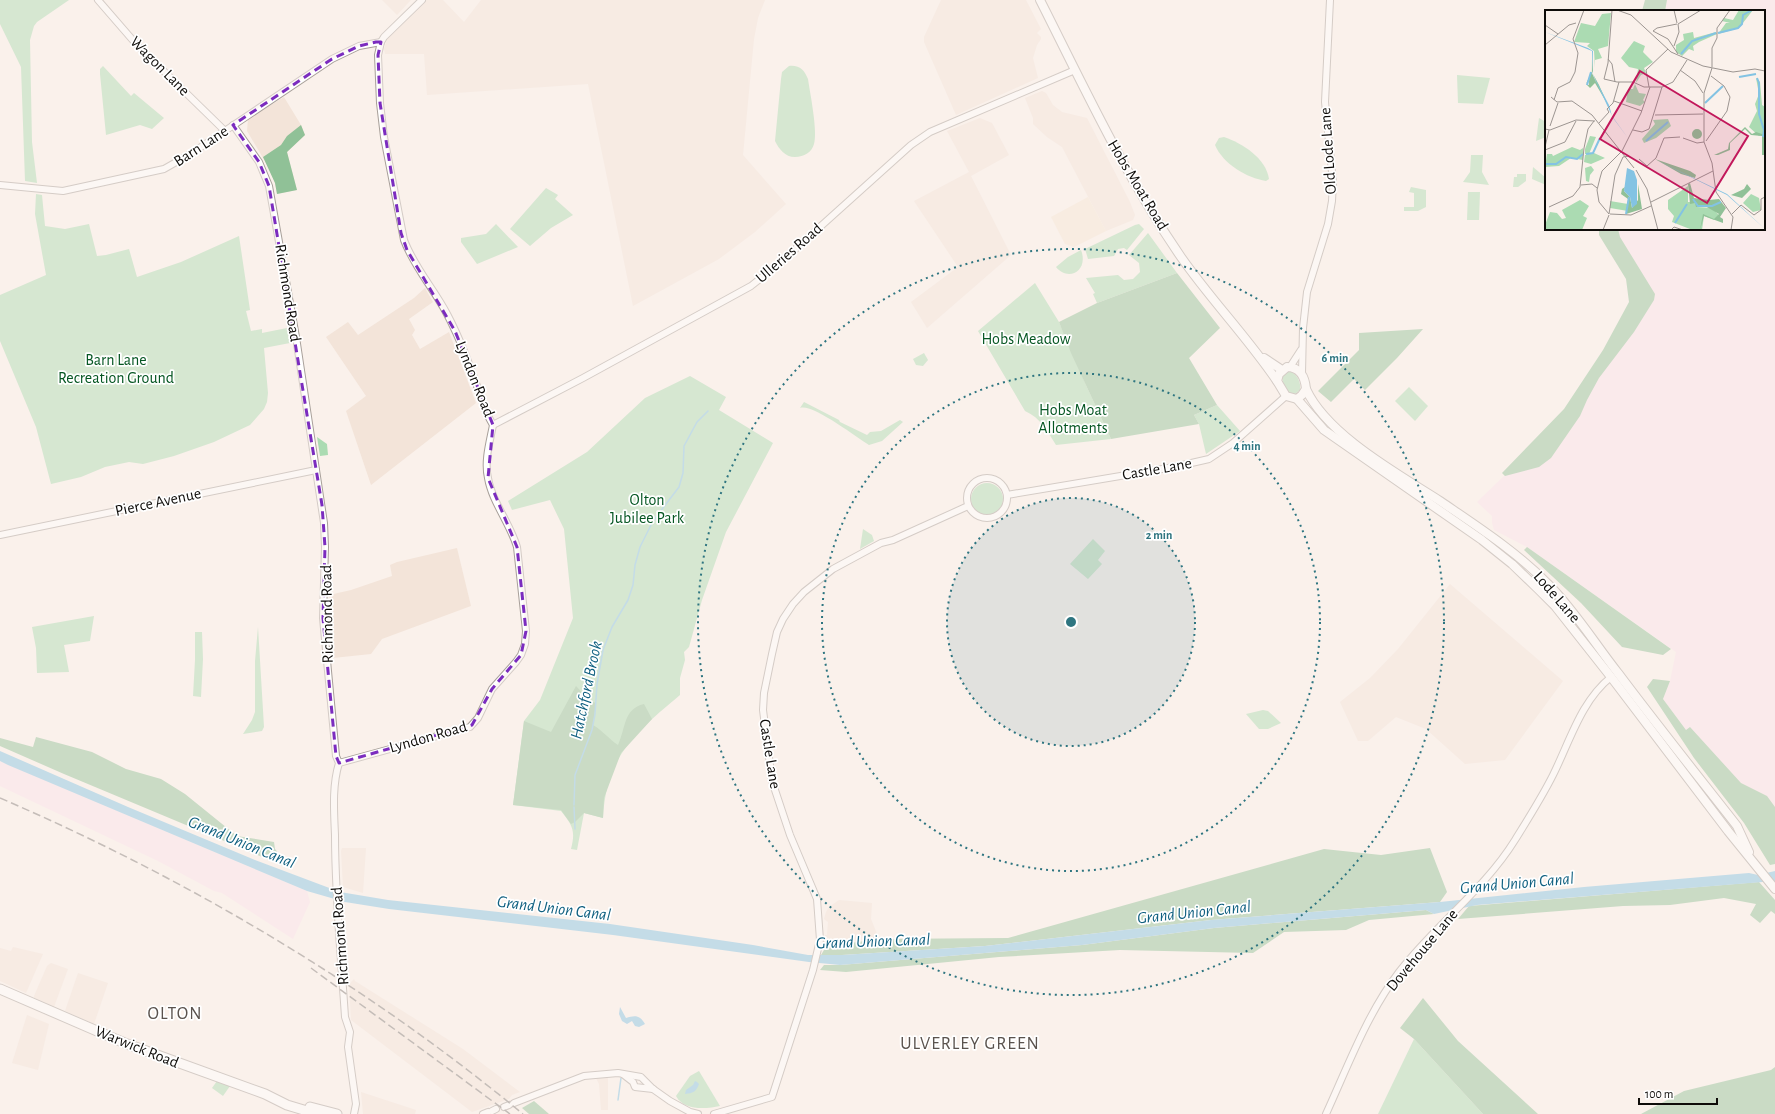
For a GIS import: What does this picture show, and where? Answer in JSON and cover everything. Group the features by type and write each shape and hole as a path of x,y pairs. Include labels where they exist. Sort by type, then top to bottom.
{"highway":[{"name":"Warwick Road","path":"0,989 127,1044 276,1098 337,1114"},
{"name":"Warwick Road","path":"276,1098 287,1105 316,1114"}],"main road":[{"name":"Hobs Moat Road","path":"1040,0 1115,148 1159,223 1206,290 1230,321 1260,355 1277,381"},
{"name":"Hobs Moat Road","path":"1260,355 1282,370"},
{"path":"1290,367 1302,373 1306,389 1297,399 1286,396 1282,392 1277,381 1282,370 1290,367"},
{"name":"Lode Lane","path":"1306,389 1311,400 1331,424 1360,447 1478,526 1519,556 1549,584 1564,602 1614,675"},
{"name":"Lode Lane","path":"1297,399 1324,430 1477,536 1512,564 1555,606 1614,675 1737,826 1753,861 1774,888"}],"street":[{"name":"Wagon Lane","path":"98,0 137,45 224,130"},
{"path":"381,42 388,33 422,0"},
{"name":"Old Lode Lane","path":"1302,373 1302,347 1307,292 1328,224 1332,201 1333,182 1325,102 1330,0"},
{"name":"Barn Lane","path":"0,186 63,191 164,169 174,164 332,60 359,46 381,42"},
{"name":"Lyndon Road","path":"340,763 470,727 478,718 492,688 521,655 525,644 526,631 517,546 514,536 493,493 488,478 489,445 494,425 487,414 452,325 430,283 408,250 401,232 384,137 380,103 378,55 381,42"},
{"name":"Ulleries Road","path":"494,425 751,286 782,262 911,145 930,132 1075,70"},
{"name":"Richmond Road","path":"233,125 259,162 269,186 296,337 322,505 325,543 323,618 336,756 340,763 336,774 334,806 336,902 345,1017 350,1032 348,1047 356,1098 354,1114"},
{"name":"Old Lode Lane","path":"1290,367 1295,362 1302,347"},
{"name":"Castle Lane","path":"1007,495 1168,468 1209,459 1233,443 1286,396"},
{"name":"Pierce Avenue","path":"0,535 316,470"},
{"path":"993,478 1001,483 1007,495 1007,503 1004,510 992,518 979,517 973,513 968,506 967,492 973,483 980,479 993,478"},
{"name":"Castle Lane","path":"714,1114 772,1097 819,948 820,930 817,899 790,834 772,781 763,710 764,693 777,632 793,604 809,588 834,569 881,543 893,540 968,506"},
{"name":"Dovehouse Lane","path":"1326,1114 1374,1012 1386,990 1416,952 1493,870 1514,841 1550,782 1590,700 1601,684 1614,675"},
{"path":"509,1105 584,1076 606,1073 637,1077 644,1080 653,1089 676,1105 698,1114"},
{"path":"624,1075 633,1082 635,1087 653,1089"},
{"path":"633,1082 637,1077"},
{"path":"641,1088 644,1085 644,1080"}],"highlighted area":[{"path":"381,42 378,55 380,103 401,233 407,250 455,331 493,425 488,478 517,547 526,631 521,655 492,689 472,725 339,763 336,756 323,618 325,547 322,505 269,186 259,162 233,125 332,59 359,46"}],"shaded area":[{"path":"382,0 411,0 397,15"},
{"path":"427,0 443,0 464,22 481,0 765,0 758,18 754,39 743,155 786,204 755,232 719,259 633,306 588,84 427,95 424,54 385,54 384,49 387,39"},
{"path":"941,0 1026,0 1041,29 1037,33 1041,39 1037,45 1033,58 1038,78 956,115 924,42 924,37"},
{"path":"1648,0 1775,0 1775,824 1686,730 1663,699 1670,681 1676,652 1527,547 1494,530 1492,516 1477,502 1562,420 1636,295 1604,230 1765,230 1765,10 1645,10"},
{"path":"1042,91 1046,93 1053,105 1062,112 1087,118 1130,202 1135,215 1133,220 1106,231 1062,147 1047,137 1033,124 1033,118 1025,98"},
{"path":"284,97 301,125 305,135 287,152 297,190 277,194 270,170 247,131 248,119"},
{"path":"980,118 992,123 1009,155 971,176 1011,255 927,328 911,302 958,267 914,201 969,172 947,131"},
{"path":"1088,197 1106,231 1074,247 1065,244 1051,217"},
{"path":"425,288 433,302 409,319 415,330 412,335 420,349 449,332 476,403 371,485 346,411 366,396 326,337 348,322 358,335 414,298"},
{"path":"457,548 471,606 382,639 371,654 333,658 329,618 329,595 351,590 392,576 390,565 397,562"},
{"path":"1450,584 1563,681 1505,760 1465,764 1426,729 1396,717 1368,741 1358,741 1340,702 1370,678 1398,649"},
{"path":"0,761 307,891 310,902 293,939 222,893 214,891 158,861 0,786"},
{"path":"342,848 366,848 363,893 343,887"},
{"path":"839,900 872,903 871,919 879,939 836,945 824,945 825,935 827,935 828,922 824,919 826,912 829,907"},
{"path":"13,947 43,954 26,993 0,981 0,948 11,951"},
{"path":"51,963 68,969 54,1007 34,998 47,966"},
{"path":"78,973 108,983 94,1024 65,1011"},
{"path":"354,979 463,1049 520,1092 512,1095 509,1099 472,1112 351,1020 349,984"},
{"path":"27,1015 49,1024 38,1070 12,1063"},
{"path":"596,1078 608,1078 608,1110 601,1110 599,1084"},
{"path":"361,1092 416,1110 415,1114 363,1114"}],"green space":[{"path":"0,0 69,0 37,22 34,26 30,40 32,142 37,183 25,181 21,67 0,24"},
{"path":"1645,0 1667,0 1665,10 1642,10"},
{"path":"103,66 131,96 134,93 164,118 152,129 140,125 106,135 100,74 100,69"},
{"path":"789,66 799,67 808,79 815,131 813,147 807,154 798,157 791,157 785,154 780,150 775,141 782,72"},
{"path":"1457,75 1490,78 1483,104 1458,103"},
{"path":"1539,118 1545,121 1545,137 1536,141"},
{"path":"301,125 305,135 287,152 297,190 277,194 275,183 263,157 281,145 287,136"},
{"path":"1224,137 1238,143 1252,152 1263,164 1269,179 1266,181 1251,177 1230,164 1215,145 1219,138"},
{"path":"1471,155 1483,155 1482,172 1489,185 1463,182 1470,172"},
{"path":"1533,167 1545,177 1545,185 1532,179"},
{"path":"1517,174 1526,174 1526,181 1518,187 1513,187 1514,177 1517,177"},
{"path":"1411,187 1426,190 1426,207 1418,211 1404,211 1404,207 1414,207 1414,193 1409,192"},
{"path":"546,188 558,195 555,199 573,215 551,228 530,246 510,229"},
{"path":"1468,192 1480,192 1479,220 1467,220"},
{"name":"Barn Lane Recreation Ground","path":"36,194 42,195 45,226 65,229 89,224 97,256 129,249 137,277 181,262 239,236 250,310 246,311 251,331 262,329 262,333 287,328 290,343 264,348 268,393 267,402 264,409 250,425 214,442 174,456 143,464 129,462 105,467 81,477 51,484 36,427 0,341 0,295 46,275 35,214"},
{"path":"496,224 518,247 477,264 461,242 461,238 486,234"},
{"path":"1139,224 1144,229 1127,250 1124,248 1118,249 1114,256 1088,259 1085,249"},
{"path":"1599,230 1618,230 1620,237 1655,294 1654,300 1634,332 1599,378 1580,416 1551,458 1539,467 1505,476 1502,473 1564,409 1603,350 1629,302 1626,279 1599,235"},
{"path":"1148,233 1177,273 1097,303 1093,294 1095,293 1086,278 1118,275 1124,280 1133,279 1140,272 1139,263 1129,255"},
{"path":"1081,250 1083,257 1082,264 1080,269 1076,272 1066,274 1056,267 1068,257"},
{"path":"1177,273 1220,328 1189,358 1217,405 1194,415 1199,424 1111,439 1071,353 1059,322 1097,303"},
{"name":"Hobs Meadow","path":"1035,283 1059,322 1111,439 1056,445 1039,421 1025,411 978,331"},
{"path":"1423,329 1365,390 1354,379 1331,402 1318,391 1359,350 1359,333"},
{"path":"924,353 928,360 923,366 916,365 913,359"},
{"path":"1286,372 1292,372 1299,380 1300,390 1295,394 1289,394 1284,387 1282,377"},
{"name":"Olton Jubilee Park","path":"690,376 726,397 719,410 773,443 726,532 702,600 689,647 684,652 685,660 680,678 680,695 650,721 626,747 610,778 605,796 603,818 584,813 577,850 571,849 573,837 572,828 561,811 513,805 524,721 540,700 573,618 564,529 550,500 512,510 508,501 587,452 645,398"},
{"path":"1409,387 1428,406 1415,421 1395,401"},
{"path":"804,402 867,435 870,432 881,431 900,420 903,422 882,441 869,445 824,415 806,408 800,408"},
{"path":"1217,405 1240,431 1206,454 1199,424 1194,415"},
{"path":"317,437 327,444 328,455 320,456"},
{"path":"984,483 990,483 1000,490 1003,499 1002,505 996,512 990,515 984,515 974,508 971,502 971,496 978,486"},
{"path":"863,529 872,535 874,541 860,549"},
{"path":"1093,539 1105,551 1098,560 1102,564 1088,579 1070,564"},
{"path":"1527,547 1671,649 1663,655 1622,647 1581,603 1524,550"},
{"path":"94,616 90,641 64,645 69,672 37,673 36,648 32,627"},
{"path":"258,627 264,727 262,731 243,734 255,712 255,661"},
{"path":"195,632 202,632 203,659 201,697 193,696"},
{"path":"1653,679 1670,681 1663,699 1686,730 1690,727 1741,783 1767,796 1775,807 1775,864 1770,865 1744,823 1694,758 1647,687"},
{"path":"576,686 590,701 596,703 593,725 618,745 626,720 632,710 637,706 644,704 652,719 621,753 604,798 603,818 584,813 571,824 561,810 513,805 524,721 551,732"},
{"path":"1263,710 1268,711 1281,723 1268,729 1259,729 1246,714"},
{"path":"36,737 92,752 126,769 161,779 185,794 237,836 274,842 275,849 291,869 0,746 0,738 33,747"},
{"path":"1430,848 1447,892 1440,902 1211,920 985,946 821,955 824,950 836,945 879,939 1008,938 1324,849 1381,855"},
{"path":"1759,882 1775,900 1775,914 1771,911 1760,923 1750,915 1756,904 1724,898 1670,905 1623,906 1458,919 1469,906"},
{"path":"1426,910 1434,914 1369,920 1346,930 1284,932 1253,953 1120,950 999,957 846,972 820,970 824,965 840,965 1082,945 1214,928"},
{"path":"1423,998 1458,1041 1538,1114 1483,1114 1414,1039 1400,1028"},
{"path":"1414,1039 1483,1114 1378,1114"},
{"path":"1775,1067 1775,1114 1641,1114 1684,1091 1771,1070"},
{"path":"699,1071 720,1106 708,1108 690,1107 680,1101 676,1096 690,1076"},
{"path":"217,1081 230,1086 223,1096 212,1088"},
{"path":"534,1101 549,1114 529,1114 522,1108"}],"water":[{"path":"0,751 255,860 340,892 388,900 610,924 753,945 808,955 842,955 985,946 1211,920 1440,902 1584,887 1749,873 1758,875 1775,871 1775,881 1477,905 1434,914 1426,910 1214,928 1082,945 840,965 613,935 389,909 345,902 307,891 8,765 0,761"},
{"path":"620,1007 626,1018 637,1016 645,1024 639,1027 635,1026 632,1021 627,1024 622,1021 619,1014"},
{"path":"695,1081 699,1084 697,1089 692,1093 685,1094 686,1090 693,1085"}],"waterway":[{"name":"Hatchford Brook","path":"574,805 575,775 592,730 595,714 597,684 603,650 612,627 628,600 633,585 635,565 640,547 653,521 679,487 683,473 684,446 697,422 708,411"},
{"name":"Hatchford Brook","path":"574,807 575,829"},
{"name":"Hatchford Brook","path":"618,1100 621,1078"}],"railway":[{"path":"0,798 139,863 206,899 273,938 338,978 401,1021 463,1066 523,1114"},
{"path":"311,968 510,1114"}],"district":[{"name":"OLTON","path":"175,1014"},
{"name":"ULVERLEY GREEN","path":"970,1044"}],"park label":[{"name":"Hobs Moat Allotments","path":"1073,419"}],"water label":[{"name":"Grand Union Canal","path":"242,842"},
{"name":"Grand Union Canal","path":"1517,883"},
{"name":"Grand Union Canal","path":"554,908"},
{"name":"Grand Union Canal","path":"1194,912"},
{"name":"Grand Union Canal","path":"873,941"}]}
